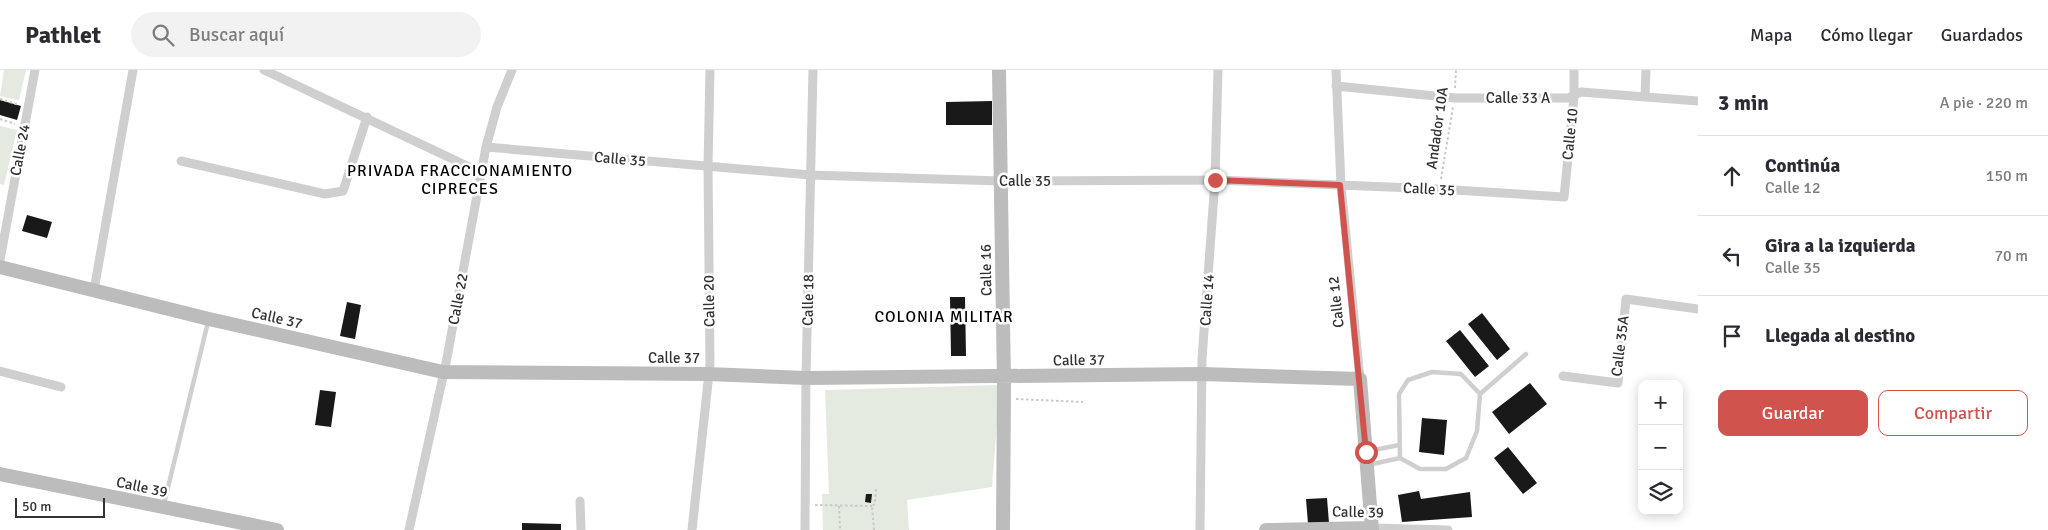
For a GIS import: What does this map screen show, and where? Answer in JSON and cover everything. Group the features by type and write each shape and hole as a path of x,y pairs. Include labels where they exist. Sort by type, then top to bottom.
{"street":[{"name":"Calle 24","path":"0,260 35,70"},
{"path":"94,290 133,70"},
{"path":"264,70 482,173"},
{"name":"Calle 22","path":"409,530 444,372 486,147 497,107 512,70"},
{"name":"Calle 20","path":"692,530 710,364 708,167 710,70"},
{"name":"Calle 18","path":"805,530 806,378 813,70"},
{"name":"Calle 16","path":"999,70 1004,377 1003,530"},
{"name":"Calle 14","path":"1200,530 1202,374 1215,180 1218,70"},
{"name":"Calle 12","path":"1336,70 1340,185 1360,379 1372,529"},
{"name":"Calle 10","path":"1564,197 1574,97 1574,70"},
{"path":"1645,97 1646,70"},
{"name":"Calle 33 A","path":"1336,86 1455,98 1574,97 1581,92 1698,101"},
{"path":"181,161 326,194 343,191 367,118"},
{"name":"Calle 35","path":"486,147 810,175 1001,181 1215,180 1440,189 1564,197"},
{"name":"Calle 37","path":"0,267 209,319 444,372 708,374 806,378 1202,374 1360,379"},
{"name":"Calle 35A","path":"1563,376 1618,383 1626,299 1698,310"},
{"path":"0,371 61,387"},
{"name":"Calle 39","path":"0,474 277,530"},
{"path":"580,501 580,530"},
{"name":"Calle 39","path":"1266,530 1448,530"}],"lane":[{"path":"164,508 209,319"},
{"path":"1366,459 1400,458 1420,469 1446,469 1466,458 1477,431 1480,394 1526,354"},
{"path":"1400,458 1399,394 1408,380 1432,372 1461,374 1480,394"},
{"path":"1366,459 1399,445"}],"path":[{"name":"Andador 10A","path":"1440,189 1455,98 1456,70"},
{"path":"0,99 22,106"},
{"path":"0,119 18,124"},
{"path":"1004,398 1083,402"},
{"path":"874,530 872,506 875,504 876,489"},
{"path":"805,505 872,506"},
{"path":"839,506 840,530"}],"shaded area":[{"path":"4,70 26,70 19,100 0,96"},
{"path":"0,126 17,130 4,185 0,184"},
{"path":"1000,385 992,487 907,500 909,530 823,530 822,494 829,494 825,390"}],"building":[{"path":"0,100 21,106 17,120 0,115"},
{"path":"992,101 992,125 946,125 946,102"},
{"path":"27,215 52,222 47,238 22,231"},
{"path":"950,297 965,297 966,356 951,356"},
{"path":"347,302 361,305 355,339 340,336"},
{"path":"1482,313 1510,349 1497,360 1468,324"},
{"path":"1460,330 1489,366 1475,377 1446,341"},
{"path":"1530,383 1547,404 1509,434 1492,412"},
{"path":"320,390 336,392 331,427 315,425"},
{"path":"1422,418 1447,420 1444,455 1419,452"},
{"path":"1508,447 1537,483 1523,494 1494,458"},
{"path":"1419,491 1421,499 1470,492 1472,517 1402,522 1398,495"},
{"path":"866,494 872,494 871,503 865,502"},
{"path":"1327,498 1329,523 1308,524 1306,499"},
{"path":"522,523 561,524 561,530 522,530"}],"district":[{"name":"PRIVADA FRACCIONAMIENTO CIPRECES","path":"460,179"},
{"name":"COLONIA MILITAR","path":"944,316"}],"route":[{"path":"1215,180 1340,185 1366,452"}]}
